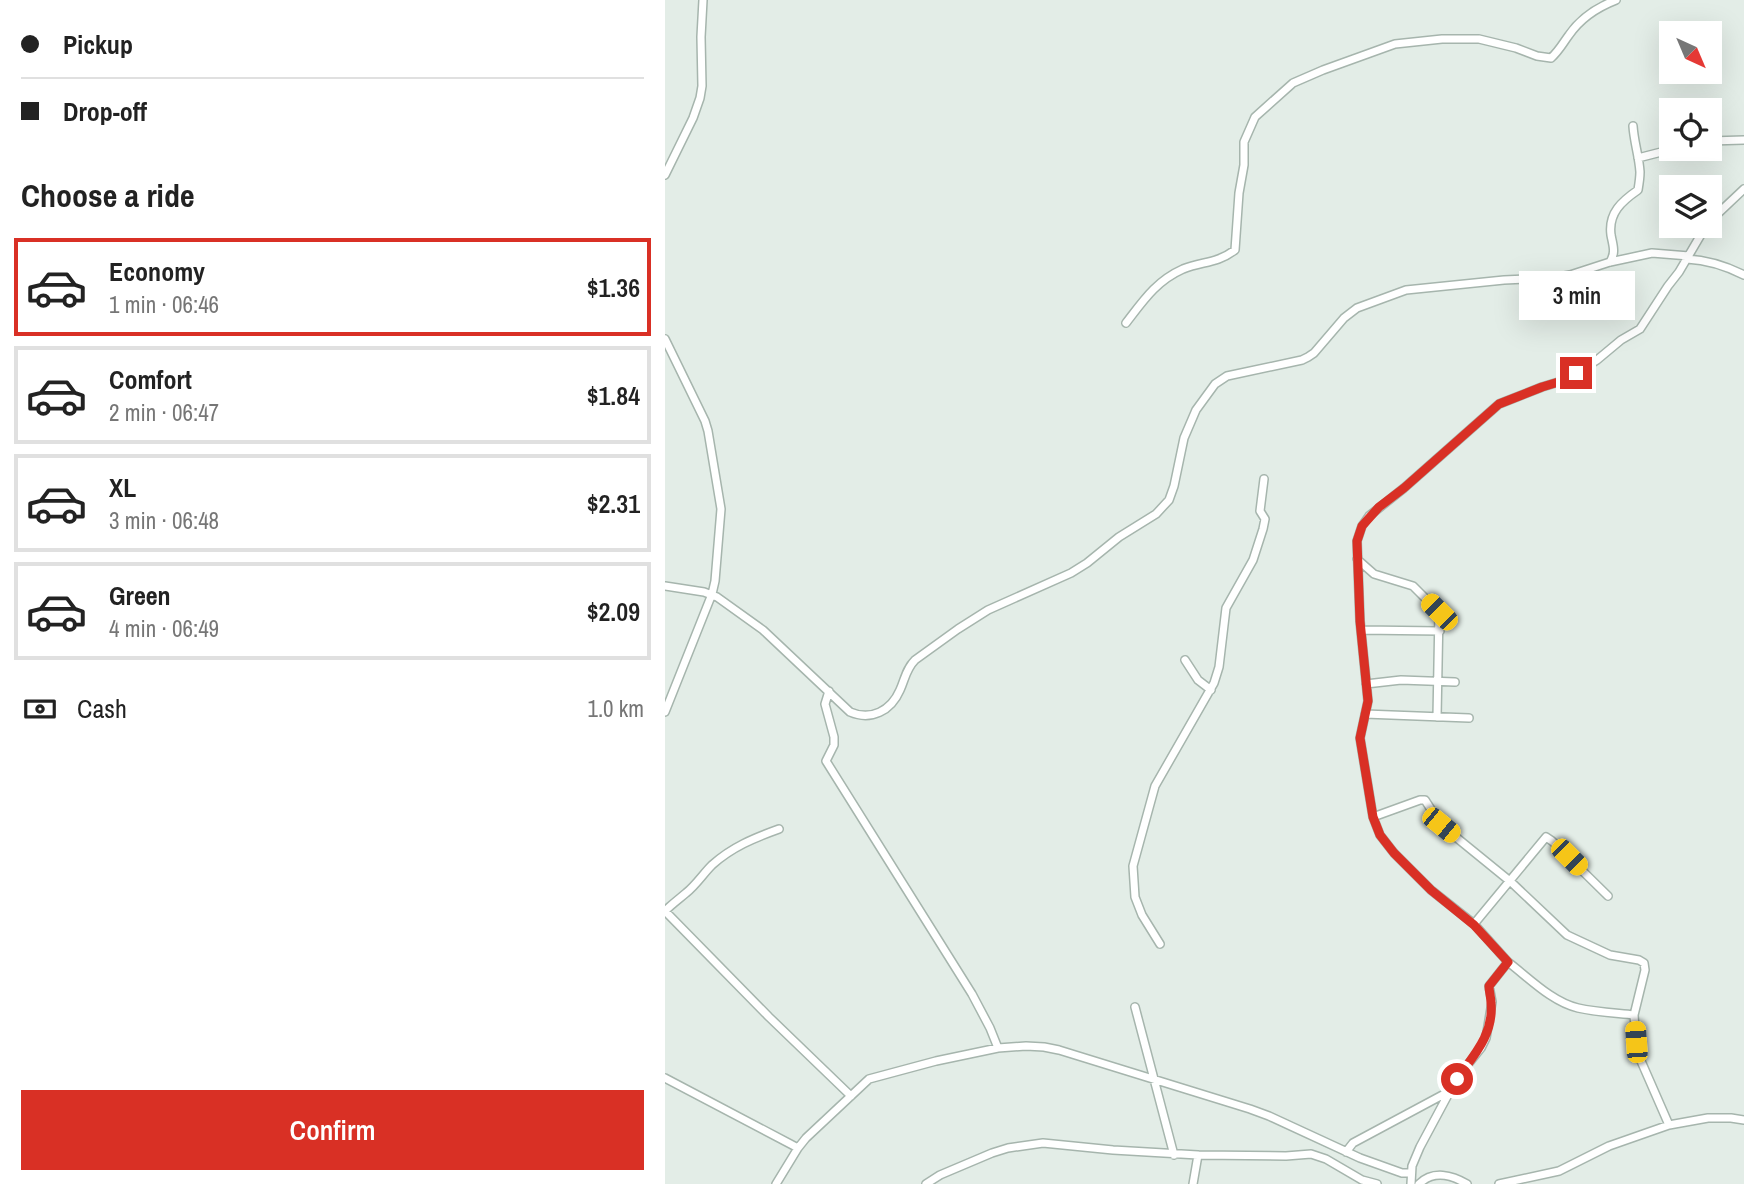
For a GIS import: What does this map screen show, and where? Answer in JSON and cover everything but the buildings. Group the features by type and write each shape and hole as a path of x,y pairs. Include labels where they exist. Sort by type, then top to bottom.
{"street":[{"path":"665,175 700,98 703,0"},
{"path":"1126,323 1151,290 1182,270 1223,259 1235,250 1244,142 1255,117 1293,83 1395,44 1442,39 1479,39 1551,58 1579,23 1616,0"},
{"path":"1610,262 1615,250 1611,234 1612,219 1620,203 1638,190 1639,158 1633,140 1633,126"},
{"path":"1722,141 1744,140"},
{"path":"1639,158 1659,153"},
{"path":"1722,209 1744,190"},
{"path":"1634,1015 1577,1008 1548,993 1508,962 1474,925 1431,890 1380,835 1373,817 1360,738 1368,701 1361,630 1357,541 1362,526 1379,507 1499,404 1565,380 1640,329 1699,238"},
{"path":"665,586 712,594 763,629 850,712 870,717 896,698 909,666 958,628 988,610 1071,573 1119,537 1156,514 1168,500 1174,486 1184,438 1195,410 1215,384 1227,376 1302,360 1314,353 1344,318 1365,303 1382,300 1406,290 1553,278 1652,253 1723,265 1744,275"},
{"path":"665,339 697,402 708,431 721,509 712,594 665,712"},
{"path":"1160,944 1142,915 1135,897 1133,866 1155,786 1211,690 1219,667 1226,608 1253,560 1265,519 1260,511 1265,479"},
{"path":"1357,559 1374,574 1413,586 1439,612 1437,717"},
{"path":"1361,630 1440,631"},
{"path":"1185,660 1198,680 1211,690"},
{"path":"1366,684 1401,680 1455,682"},
{"path":"829,691 825,704 834,745 826,761 966,984 990,1028 997,1048"},
{"path":"1365,714 1469,718"},
{"path":"1373,817 1425,800 1441,825 1511,882 1567,934 1610,955 1644,963 1645,970 1634,1015 1636,1042 1641,1061 1669,1125"},
{"path":"779,829 757,837 724,855 686,894 665,911 851,1096"},
{"path":"1474,925 1546,837 1608,895"},
{"path":"1411,1184 1412,1166 1420,1147 1457,1079 1486,1038 1492,1002 1489,986 1508,962"},
{"path":"1135,1007 1174,1154"},
{"path":"776,1184 798,1148 869,1079 997,1048 1026,1046 1052,1048 1250,1109 1389,1170 1402,1174 1411,1173"},
{"path":"665,1078 798,1148"},
{"path":"1346,1152 1353,1143 1376,1129 1450,1091"},
{"path":"1499,1184 1559,1171 1609,1146 1669,1125 1708,1118 1744,1120"},
{"path":"926,1184 970,1161 1008,1148 1043,1143 1198,1155 1311,1154 1326,1159 1362,1180 1377,1184"},
{"path":"1193,1184 1198,1155"},
{"path":"1419,1184 1428,1177 1437,1175 1451,1176 1465,1183"}],"route":[{"path":"1457,1079 1486,1038 1492,1002 1489,986 1508,962 1474,925 1431,890 1394,853 1380,835 1373,817 1360,738 1368,701 1360,621 1357,541 1369,516 1499,404 1565,380 1576,373"}]}
